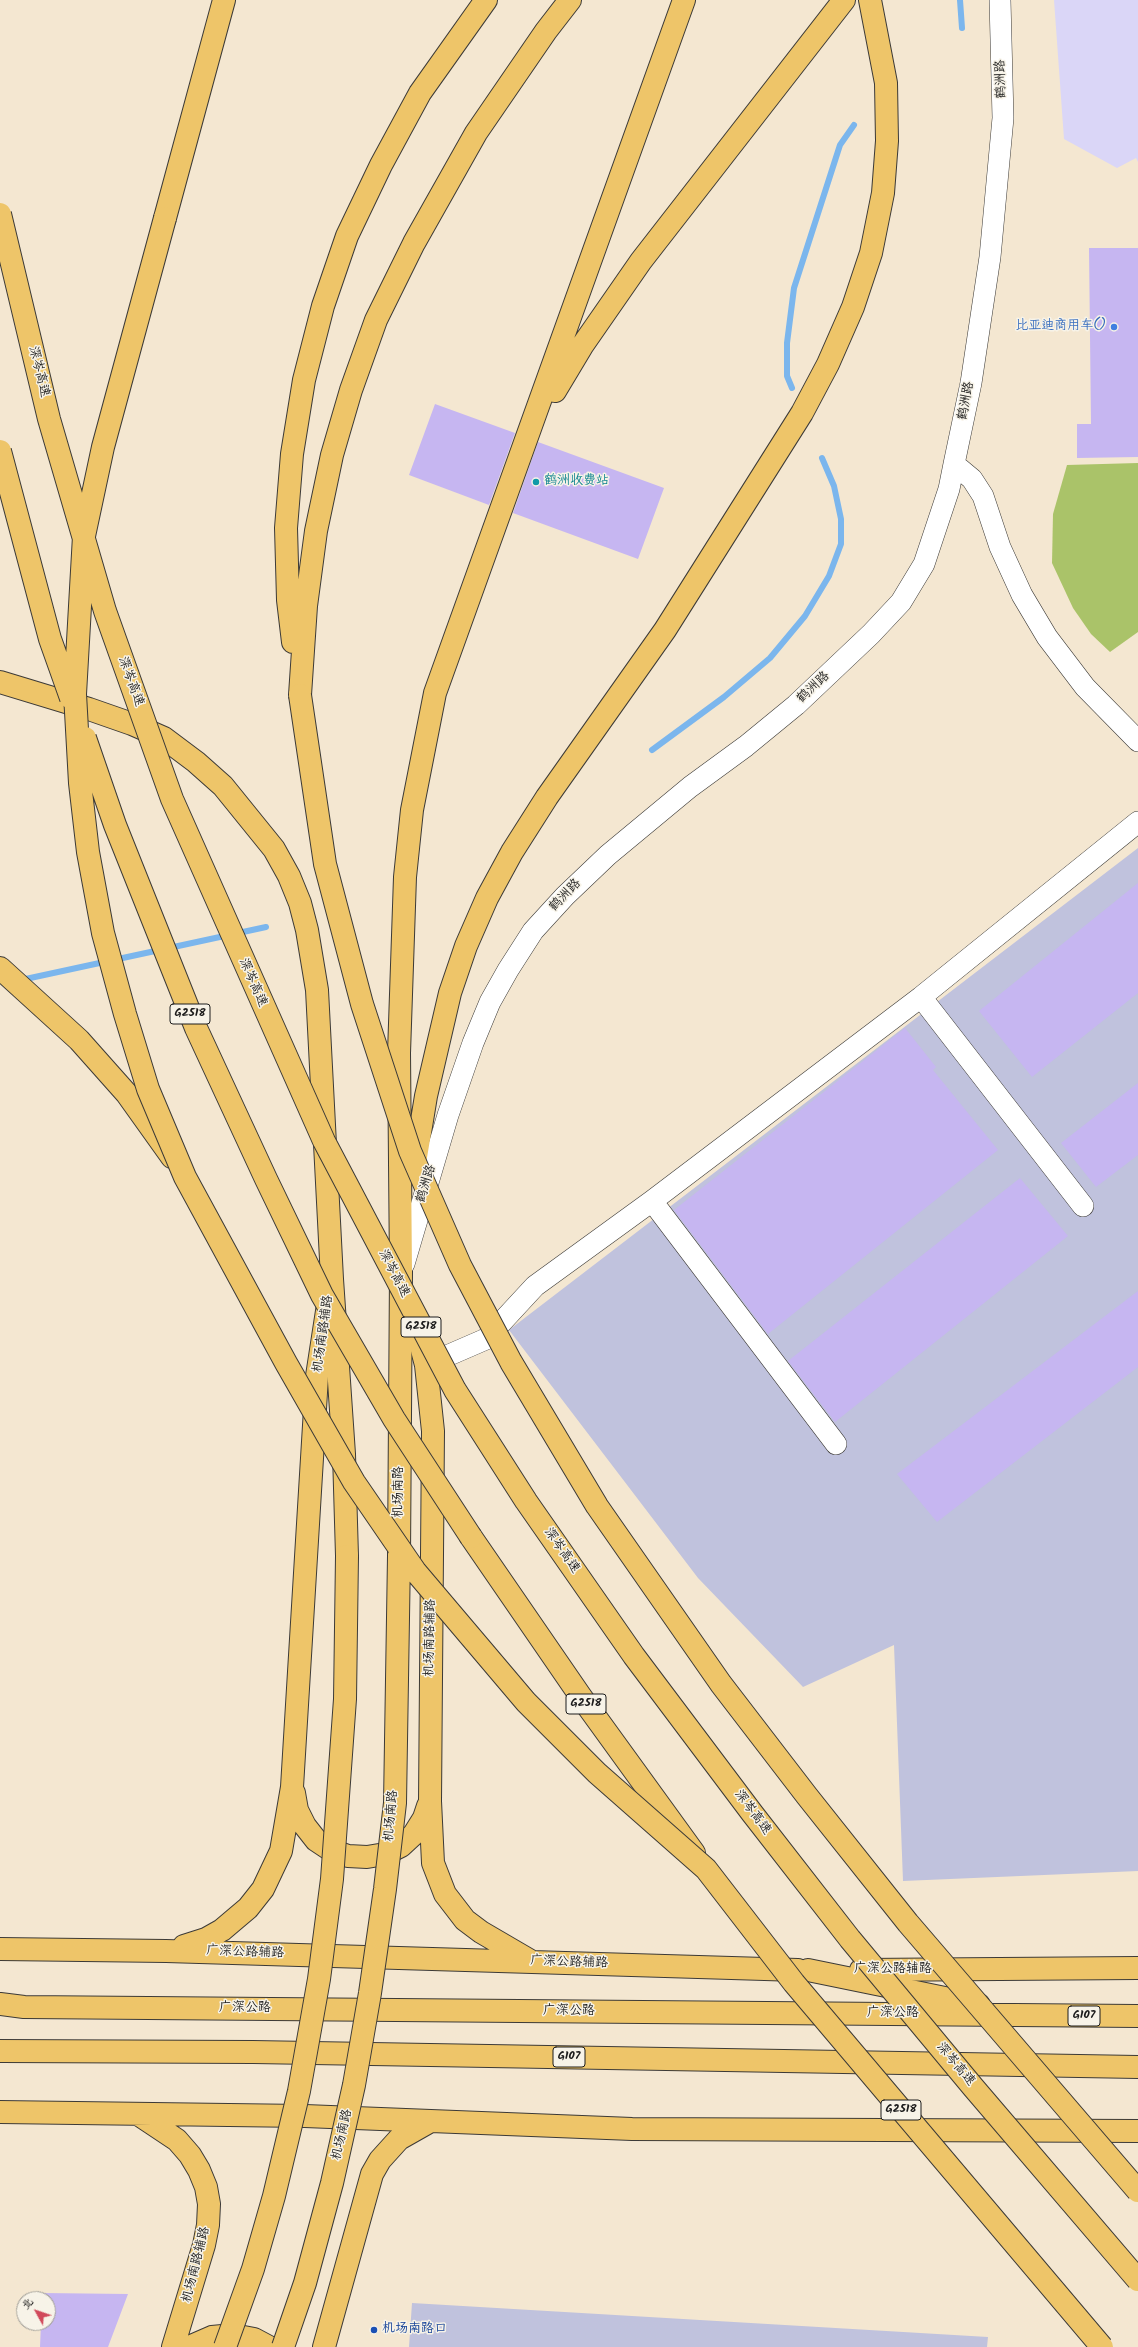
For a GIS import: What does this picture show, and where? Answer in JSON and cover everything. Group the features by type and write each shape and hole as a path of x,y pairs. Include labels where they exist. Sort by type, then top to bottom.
{"main road":[{"path":"224,0 101,455 84,536 76,694 80,783 88,852 103,933 124,1014 148,1089 185,1177 263,1322 354,1482 415,1571 526,1702 597,1773 706,1869"},
{"path":"486,0 420,93 381,165 347,236 323,306 304,380 293,447 286,528 288,600 300,695 325,864 362,1004 410,1151 460,1265 511,1362 597,1506 735,1702 908,1923 1138,2191"},
{"path":"300,695 306,606 313,554 332,455 351,390 376,320 414,243 476,133 546,31 570,0"},
{"path":"401,1272 399,1053 405,877 412,810 435,693 684,0"},
{"path":"529,433 582,346 641,261 844,0"},
{"path":"401,1272 418,1145 437,1046 452,987 466,946 487,898 512,852 547,797 665,630 802,413 828,364 853,307 871,253 883,193 887,141 886,83 870,0"},
{"name":"深岑高速","path":"0,214 49,419 103,603 172,799 324,1141 455,1390 526,1501 625,1643 752,1813 850,1939 958,2069 1138,2280"},
{"name":"G2518","path":"0,451 50,639 115,825 196,1028 322,1295 394,1419 471,1537 581,1697 706,1869 794,1983 1102,2347"},
{"path":"0,682 89,709 164,738 196,762 223,786 274,849 289,876 300,903 307,930 317,990 332,1279 344,1454 347,1556 345,1699 332,1879 319,1979 299,2091 274,2196 253,2269 225,2347"},
{"path":"0,968 78,1040 127,1094 185,1177"},
{"name":"机场南路辅路","path":"401,1272 426,1365 434,1432 430,1801 430,1846 433,1863 445,1894 455,1909 471,1924 532,1961"},
{"name":"机场南路","path":"283,2347 305,2283 332,2183 354,2085 370,1993 385,1889 395,1803 399,1556 401,1272"},
{"name":"机场南路辅路","path":"166,1951 206,1940 236,1920 253,1901 273,1870 281,1851 292,1788 317,1376 332,1279"},
{"path":"292,1788 297,1810 305,1826 316,1840 331,1850 348,1856 367,1857 384,1854 400,1846 414,1834 421,1823 430,1801"},
{"name":"广深公路辅路","path":"0,1949 166,1951 808,1970 1138,1968"},
{"path":"808,1970 1029,2016"},
{"name":"广深公路","path":"0,2004 40,2007 1138,2016"},
{"name":"G107","path":"0,2052 253,2052 1138,2067"},
{"path":"0,2112 431,2121 632,2128 1138,2131"},
{"name":"机场南路辅路","path":"138,2114 177,2140 190,2155 199,2170 206,2187 208,2225 204,2245 173,2347"},
{"path":"324,2347 372,2174 380,2160 399,2139 431,2121"},
{"path":"189,2347 212,2337 233,2335 254,2339 269,2347"}],"street":[{"name":"鹤洲路","path":"401,1272 448,1116 473,1043 494,996 533,931 565,896 608,855 690,787 746,746 796,705 871,634 900,602 924,564 949,489 971,383 990,257 1003,118 1000,0"},
{"path":"954,464 972,479 983,496 1004,554 1022,595 1048,638 1085,687 1138,740"},
{"path":"426,1365 486,1339 536,1286 652,1201 921,996 1138,822"},
{"path":"921,996 1084,1206"},
{"path":"652,1201 836,1444"}],"shaded area":[{"path":"1054,0 1138,0 1138,162 1136,158 1117,168 1064,139"},
{"path":"1138,848 1138,1871 903,1881 894,1645 803,1687 698,1578 509,1330"},
{"path":"412,2303 988,2337 987,2347 409,2347"}],"green space":[{"path":"1138,463 1138,632 1110,652 1091,634 1073,608 1052,563 1053,514 1067,465"}],"building":[{"name":"比亚迪商用车()","path":"1089,248 1138,248 1138,457 1077,458 1077,424 1091,424"},
{"path":"435,404 515,433 489,505 409,475"},
{"path":"538,442 664,488 638,559 513,513"},
{"path":"1138,883 1138,993 1032,1077 979,1011"},
{"path":"905,1028 936,1067 933,1070 998,1150 768,1334 674,1210"},
{"path":"1138,1083 1138,1155 1096,1187 1061,1143"},
{"path":"1020,1178 1068,1236 835,1422 788,1361"},
{"path":"1138,1291 1138,1367 937,1522 897,1474"},
{"path":"56,2293 128,2294 108,2347 40,2347 41,2331 56,2331"}],"waterway":[{"path":"960,0 962,28"},
{"path":"792,388 787,376 787,343 794,288 840,145 854,125"},
{"path":"652,750 724,697 770,658 805,616 829,576 841,544 841,519 834,486 822,458"},
{"path":"21,980 266,927"}],"place":[{"name":"比亚迪商用车()","path":"1114,327"},
{"name":"鹤洲收费站","path":"536,482"},
{"name":"机场南路口","path":"374,2330"}]}
